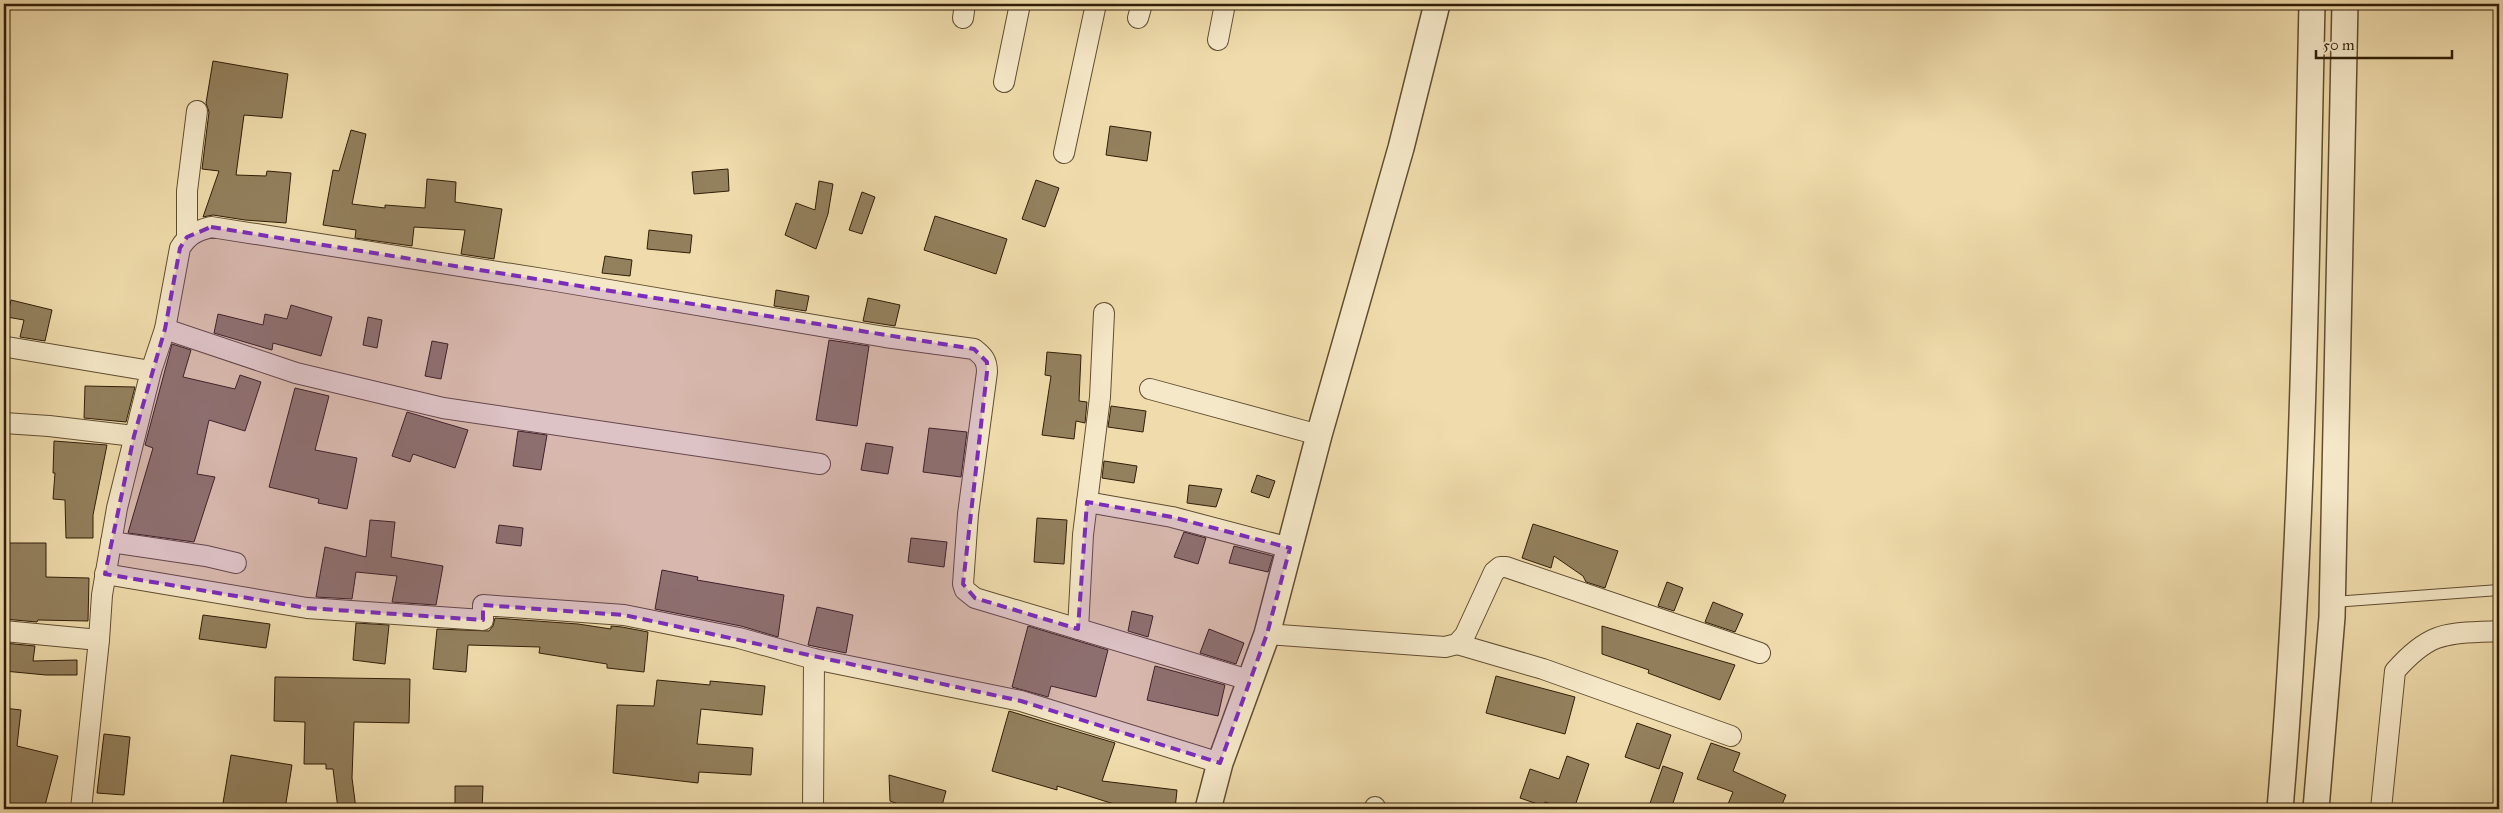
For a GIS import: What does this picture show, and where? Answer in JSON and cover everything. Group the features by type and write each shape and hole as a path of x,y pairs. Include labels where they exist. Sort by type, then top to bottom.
{"street":[{"path":"1004,82 1020,4"},
{"path":"1064,153 1096,4"},
{"path":"1218,40 1225,4"},
{"path":"1208,809 1220,763 1267,634 1319,435 1401,148 1437,4"},
{"path":"2280,809 2294,608 2303,381 2312,4"},
{"path":"2316,809 2332,602 2345,4"},
{"path":"187,237 187,190 197,112"},
{"path":"81,809 105,574 116,508 150,371 165,329 180,248 187,237 211,227 556,281 886,337 974,349 982,355 986,362 987,372 968,514 963,584 965,590 976,598 1249,680"},
{"path":"1078,629 1086,502 1100,396 1104,313"},
{"path":"165,329 296,373 444,408 820,464"},
{"path":"6,346 150,371"},
{"path":"1150,389 1319,435"},
{"path":"4,423 50,426 134,436"},
{"path":"1086,502 1172,517 1290,548"},
{"path":"111,542 206,556 236,563"},
{"path":"1457,644 1465,635 1494,572 1500,567 1506,567 1760,653"},
{"path":"105,574 307,608 483,620 482,605 624,615 739,638 814,659 1021,701 1220,763"},
{"path":"4,631 99,640"},
{"path":"2381,809 2395,671 2422,645 2439,635 2499,631"},
{"path":"1267,634 1445,646 1457,644 1543,669 1731,736"},
{"path":"813,809 814,659"}],"lane":[{"path":"2332,602 2499,590"}],"highlighted area":[{"path":"211,227 974,349 987,362 963,584 975,598 1078,629 1087,502 1172,517 1290,548 1267,634 1220,763 1021,701 624,615 483,605 483,620 307,608 105,574 134,436 165,329 180,248 187,237"}],"building":[{"path":"213,61 288,74 282,118 244,115 236,175 266,176 267,171 291,173 286,223 213,215 203,217 219,171 202,169 209,112 206,103"},
{"path":"1110,126 1151,132 1147,161 1106,155"},
{"path":"351,130 366,134 352,204 385,208 385,205 425,208 427,179 456,182 455,202 502,209 494,259 461,254 465,230 414,227 412,246 355,238 356,230 323,225 333,170 339,171"},
{"path":"728,169 729,191 694,194 692,172"},
{"path":"1036,180 1059,188 1045,227 1022,219"},
{"path":"819,181 833,184 828,214 816,249 785,235 796,203 815,210"},
{"path":"862,192 875,197 862,234 849,230"},
{"path":"935,216 1007,239 996,274 924,250"},
{"path":"649,230 692,235 690,253 647,249"},
{"path":"605,256 632,260 630,276 602,273"},
{"path":"776,290 809,296 806,311 774,306"},
{"path":"868,298 900,305 895,326 863,321"},
{"path":"11,300 52,310 45,341 20,337 24,320 7,317"},
{"path":"291,305 332,317 321,356 273,343 272,350 214,333 218,314 263,325 265,314 287,319"},
{"path":"368,317 382,320 377,348 363,345"},
{"path":"829,340 869,346 857,426 816,420"},
{"path":"432,341 448,344 441,379 425,376"},
{"path":"172,344 191,350 183,377 235,389 240,375 261,382 245,431 209,420 197,474 215,477 194,542 128,533 153,448 145,445"},
{"path":"1047,352 1081,355 1079,401 1087,402 1085,423 1076,421 1074,439 1042,435 1051,376 1045,375"},
{"path":"85,386 135,387 126,422 84,418"},
{"path":"295,388 329,396 315,450 357,458 347,509 318,503 319,499 269,487"},
{"path":"1111,406 1146,411 1143,432 1108,427"},
{"path":"407,412 468,430 455,468 413,454 410,462 392,456"},
{"path":"929,428 967,432 961,477 923,472"},
{"path":"518,431 547,435 541,470 513,466"},
{"path":"54,441 107,445 93,515 93,538 66,538 65,500 53,499 55,473 53,473"},
{"path":"866,443 893,447 888,474 861,470"},
{"path":"1104,461 1137,466 1134,483 1102,478"},
{"path":"1257,475 1275,481 1269,498 1251,492"},
{"path":"1189,485 1222,489 1216,507 1187,503"},
{"path":"1037,518 1067,520 1064,564 1034,562"},
{"path":"370,520 395,522 391,557 443,566 436,605 392,602 397,576 356,572 352,599 316,597 325,547 366,557"},
{"path":"1533,524 1618,551 1605,588 1586,582 1583,576 1554,556 1551,568 1522,558"},
{"path":"499,525 523,528 521,546 496,543"},
{"path":"1184,532 1206,538 1198,564 1174,557"},
{"path":"911,538 947,542 944,567 908,562"},
{"path":"4,543 46,543 46,577 89,578 88,621 38,620 37,622 4,619"},
{"path":"1234,546 1273,556 1268,572 1229,563"},
{"path":"662,570 698,577 697,580 784,595 778,637 741,626 655,609"},
{"path":"1667,582 1683,588 1674,611 1658,606"},
{"path":"1713,602 1743,614 1735,632 1705,622"},
{"path":"817,607 853,615 846,653 808,645"},
{"path":"1132,611 1153,616 1148,637 1128,631"},
{"path":"203,615 270,624 266,648 199,639"},
{"path":"495,618 578,624 611,629 611,626 622,627 648,632 644,672 607,668 607,664 539,653 540,647 468,645 466,672 433,669 437,629 489,631 493,626"},
{"path":"356,623 389,625 385,664 353,660"},
{"path":"1028,626 1108,650 1096,697 1051,686 1048,697 1012,687"},
{"path":"1602,626 1735,665 1720,700 1648,673 1649,670 1602,654"},
{"path":"1209,629 1244,643 1236,664 1200,653"},
{"path":"4,643 35,646 33,661 77,660 77,675 46,675 4,671"},
{"path":"1155,666 1225,685 1218,716 1147,700"},
{"path":"1496,676 1575,697 1565,734 1486,713"},
{"path":"275,677 410,679 409,723 354,722 352,778 356,809 338,809 333,769 326,769 326,764 304,764 305,722 274,721"},
{"path":"657,680 710,685 710,681 765,686 762,715 701,709 697,744 753,748 751,775 699,772 698,783 613,773 617,705 654,706"},
{"path":"4,708 21,710 17,746 58,756 44,809 4,809"},
{"path":"1009,711 1115,743 1102,781 1177,790 1175,809 1116,809 1117,805 1057,786 1057,790 992,771"},
{"path":"1637,723 1671,735 1659,769 1625,757"},
{"path":"104,734 130,737 124,795 97,793"},
{"path":"1711,743 1740,753 1733,771 1786,795 1780,809 1741,809 1728,804 1733,792 1697,779"},
{"path":"231,755 292,765 285,809 222,809"},
{"path":"1567,756 1589,764 1574,809 1566,809 1545,802 1543,806 1520,798 1530,769 1559,779"},
{"path":"1663,766 1683,773 1671,809 1648,809"},
{"path":"889,775 946,791 941,809 912,809 890,801"},
{"path":"455,786 483,786 482,809 455,809"}]}
